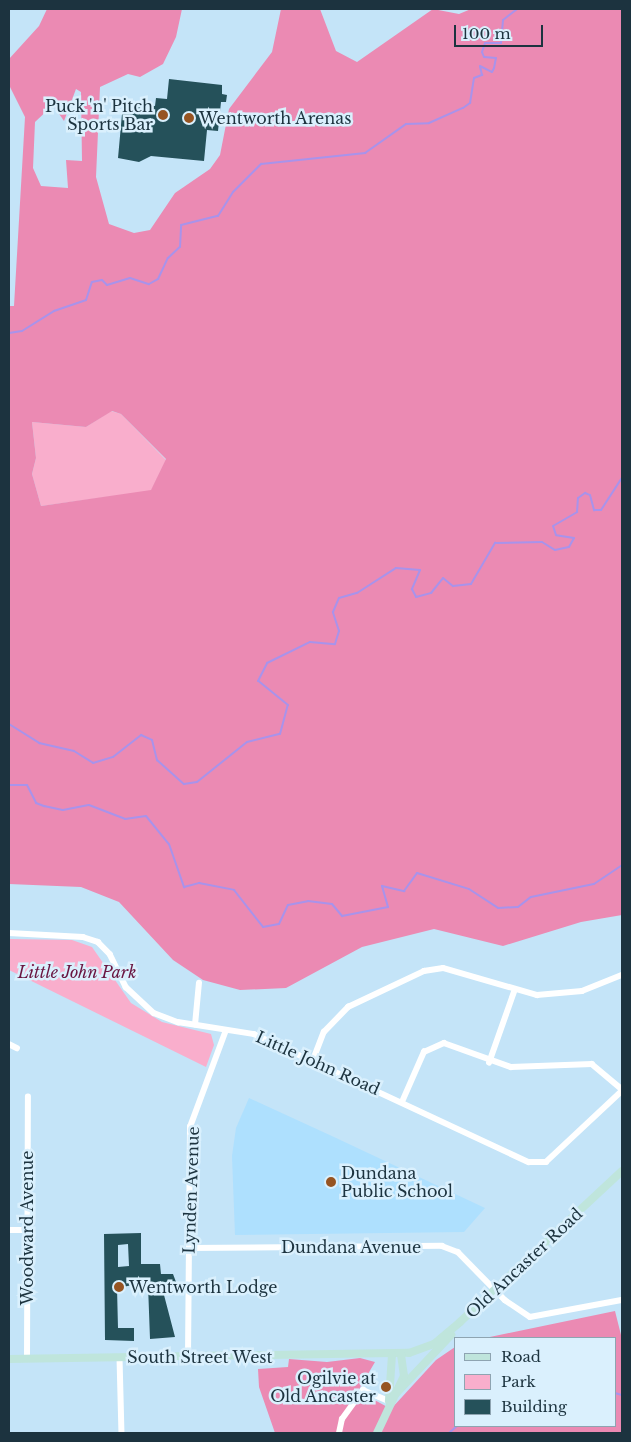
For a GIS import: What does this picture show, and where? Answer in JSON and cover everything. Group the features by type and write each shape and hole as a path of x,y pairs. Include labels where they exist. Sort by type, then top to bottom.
{"street":[{"name":"Little John Road","path":"9,933 83,937 98,942 144,1006 165,1018 195,1025 254,1034 537,1163 546,1162 622,1090"},
{"path":"313,1060 334,1019 405,977 443,968 514,992 560,995 622,975"},
{"path":"195,1025 199,983"},
{"path":"488,1063 514,992"},
{"name":"Lynden Avenue","path":"188,1357 190,1128 226,1030"},
{"path":"402,1102 430,1046 444,1043 488,1063 533,1068 592,1064 622,1090"},
{"path":"9,1044 17,1048"},
{"name":"Woodward Avenue","path":"27,1359 28,1097"},
{"name":"Old Ancaster Road","path":"392,1355 401,1355 426,1348 460,1322 622,1171"},
{"path":"9,1230 28,1230"},
{"name":"Dundana Avenue","path":"189,1248 442,1246 458,1252 496,1290 530,1317 622,1300"},
{"path":"389,1401 460,1322"},
{"path":"389,1401 392,1355"},
{"name":"South Street West","path":"9,1359 392,1355"},
{"path":"377,1433 389,1401 405,1372 401,1355"},
{"path":"120,1358 122,1433"},
{"path":"339,1433 342,1419 363,1390 389,1401"}],"shaded area":[{"path":"47,9 182,9 176,37 163,64 140,77 128,74 100,87 96,177 109,224 134,233 150,230 175,193 210,169 220,155 229,109 272,52 281,9 320,9 336,51 357,62 433,9 459,14 471,9 622,9 622,915 581,922 503,946 434,929 362,947 286,988 240,990 203,980 173,960 119,902 81,887 9,884 9,306 14,306 25,117 9,85 9,59 39,26","holes":["76,89 81,92 82,161 66,160 68,188 41,186 33,168 35,122 53,105 64,121","112,411 121,414 166,459 151,490 41,506 32,474 36,458 32,422 86,427"]},
{"name":"Dundana Public School","path":"249,1098 485,1208 464,1232 235,1235 232,1156 236,1128"},
{"path":"615,1311 622,1339 622,1433 275,1433 259,1387 258,1369 288,1367 289,1359 327,1362 360,1358 375,1362 358,1391 391,1409 436,1360 454,1348 454,1427 616,1427 616,1337 490,1337"}],"green space":[{"path":"111,411 121,414 166,460 151,491 41,506 32,474 36,458 32,422 86,427"},
{"name":"Little John Park","path":"9,939 72,940 92,947 131,1003 162,1022 211,1034 214,1045 206,1067 9,970"}],"building":[{"name":"Wentworth Arenas","path":"169,79 222,85 222,94 227,95 226,102 221,102 218,131 207,130 204,161 151,156 139,162 118,158 123,103 155,106 156,98 167,99"},
{"name":"Wentworth Lodge","path":"141,1233 141,1264 160,1264 161,1274 173,1274 176,1282 164,1295 175,1337 150,1339 148,1285 133,1285 117,1288 118,1328 134,1328 134,1341 105,1340 104,1234","holes":["128,1244 129,1266 118,1267 118,1245"]}],"waterway":[{"path":"9,333 22,331 54,311 86,300 92,282 102,280 107,285 130,278 149,284 158,279 168,258 180,247 181,225 218,216 233,192 261,164 365,153 406,124 429,123 463,108 470,103 474,78 482,75 480,66 492,72 494,68 496,58 484,57 482,52 485,43 501,43 503,20 517,9"},
{"path":"555,9 568,9"},
{"path":"9,724 39,743 74,751 93,763 113,757 141,735 152,740 157,760 184,784 197,782 247,742 280,734 288,705 258,681 267,663 310,642 335,644 339,631 333,612 339,598 357,593 396,568 420,570 412,589 416,597 431,593 443,578 453,586 471,584 495,543 542,542 555,550 569,547 574,538 556,535 553,526 577,512 578,498 585,493 590,495 594,510 601,510 622,478"},
{"path":"9,785 27,785 36,803 44,806 63,810 89,805 125,819 146,816 169,844 184,887 199,883 234,890 263,927 279,924 288,905 308,901 332,904 342,916 388,907 382,886 404,891 417,873 469,889 498,908 518,907 531,897 594,884 622,865"},
{"path":"616,1393 622,1395"},
{"path":"449,1433 456,1427"}],"place":[{"name":"Puck 'n' Pitch Sports Bar","path":"163,115"},
{"name":"Wentworth Arenas","path":"189,118"},
{"name":"Dundana Public School","path":"331,1182"},
{"name":"Wentworth Lodge","path":"119,1287"},
{"name":"Ogilvie at Old Ancaster","path":"386,1387"}]}
